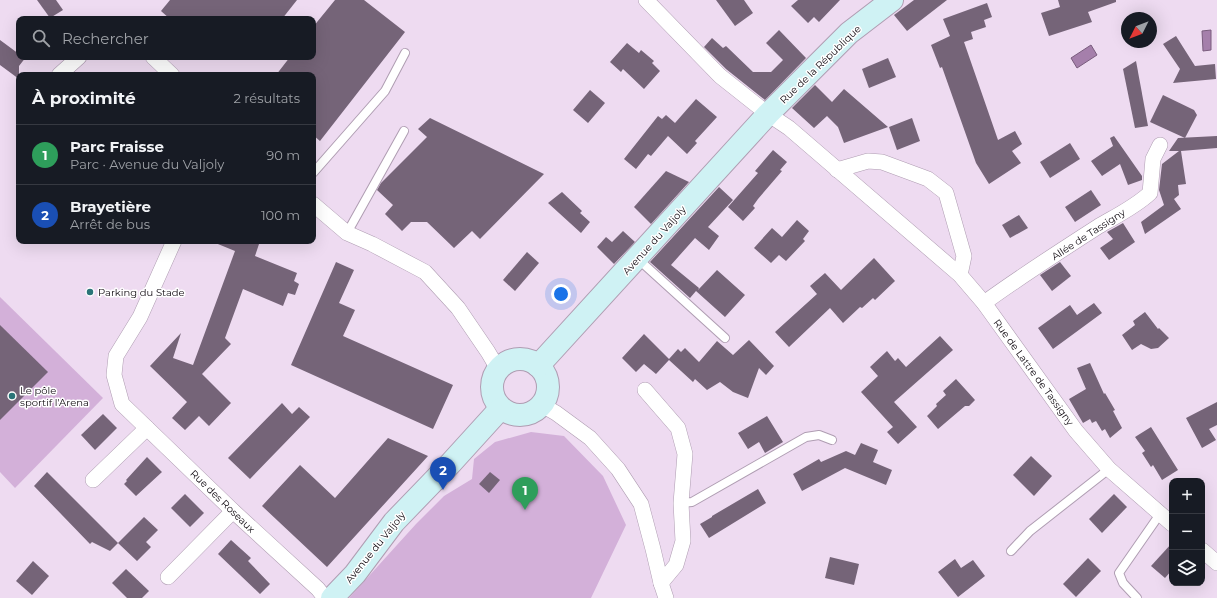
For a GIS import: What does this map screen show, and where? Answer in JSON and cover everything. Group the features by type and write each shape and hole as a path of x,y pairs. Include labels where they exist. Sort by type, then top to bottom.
{"main road":[{"name":"Rue de la République","path":"768,114 849,33 892,0"},
{"name":"Avenue du Valjoly","path":"538,366 768,114"},
{"path":"522,359 531,361 538,366 544,373 547,380 548,389 542,405 535,412 516,416 506,413 500,409 491,392 493,376 498,369 505,363 522,359"},
{"name":"Avenue du Valjoly","path":"332,598 354,574 394,522 500,409"}],"street":[{"name":"Rue de Lattre de Tassigny","path":"646,0 720,76 768,114 789,128 960,274 984,303 1076,431 1109,469 1169,522"},
{"path":"62,72 76,60"},
{"path":"156,60 169,72"},
{"name":"Allée de Tassigny","path":"984,303 1046,261 1144,199 1150,193 1153,159 1160,145"},
{"path":"837,170 868,161 882,162 928,179 946,193 964,256 960,274"},
{"path":"316,207 347,233 372,244 425,272 458,308 498,369"},
{"name":"Rue des Roseaux","path":"173,244 140,317 116,356 114,375 122,404 233,511 318,589 325,598"},
{"path":"645,390 678,428 685,454 681,503 683,541 676,565 661,583"},
{"path":"542,405 556,413 590,438 618,469 641,504 666,598"},
{"path":"93,480 147,428"},
{"path":"168,577 233,511"},
{"path":"1205,553 1217,563"}],"lane":[{"path":"316,170 385,91 405,53"},
{"path":"347,233 404,131"},
{"path":"638,258 725,338"},
{"path":"681,503 692,502 806,437 818,435 832,440"},
{"path":"1011,551 1030,531 1109,469"},
{"path":"1137,598 1123,582 1119,573 1160,514"}],"shaded area":[{"path":"1211,30 1211,50 1203,51 1202,31"},
{"path":"1091,45 1097,55 1077,68 1071,58"},
{"path":"0,297 103,398 15,488 0,472"},
{"path":"531,432 564,436 603,476 626,525 591,598 349,598 416,524 444,496 472,479 474,459 495,442"}],"building":[{"path":"37,0 56,0 63,10 53,16 49,16"},
{"path":"170,0 297,0 284,16 167,16 161,11"},
{"path":"335,0 364,0 405,32 320,141 316,138 316,72 278,72 288,60 316,60 316,23"},
{"path":"716,0 744,0 753,13 735,26"},
{"path":"798,0 840,0 819,22 814,17 808,23 791,6"},
{"path":"914,0 947,0 907,31 894,15"},
{"path":"1058,0 1116,0 1116,2 1088,12 1092,22 1049,36 1041,13 1060,7"},
{"path":"987,3 992,17 984,20 986,27 971,32 973,39 964,42 998,140 1015,131 1022,144 1012,151 1021,163 989,184 976,163 942,67 940,68 931,45 950,36 943,19"},
{"path":"779,30 806,58 765,100 726,69 704,47 712,38 723,48 726,46 753,72 771,72 783,60 766,43"},
{"path":"1176,36 1195,66 1215,64 1216,79 1173,83 1180,69 1163,44"},
{"path":"0,40 16,52 16,60 24,60 19,66 19,72 16,72 16,77 0,65"},
{"path":"627,43 639,53 641,50 654,61 652,63 660,71 644,89 623,69 621,72 610,62"},
{"path":"888,58 896,77 869,88 862,69"},
{"path":"1136,61 1148,126 1135,128 1123,69"},
{"path":"815,85 832,102 844,89 888,127 844,143 838,127 827,116 814,128 792,108"},
{"path":"590,90 605,103 588,123 573,110"},
{"path":"1163,95 1194,110 1197,115 1185,138 1150,122"},
{"path":"696,99 717,117 695,141 697,143 687,154 668,136 651,156 648,154 636,169 624,159 658,116 662,119 666,115 675,123"},
{"path":"430,118 544,174 480,239 472,231 454,248 427,222 411,222 402,231 385,214 393,205 377,190 381,183 427,137 418,129"},
{"path":"912,118 920,141 897,150 889,127"},
{"path":"1114,136 1142,176 1142,180 1128,185 1120,164 1102,176 1091,161 1113,146 1110,138"},
{"path":"1217,136 1217,148 1181,151 1186,184 1178,185 1179,195 1174,199 1181,209 1145,234 1141,222 1164,205 1159,190 1162,164 1179,151 1169,151 1178,138"},
{"path":"1070,143 1080,159 1050,178 1040,162"},
{"path":"773,150 787,162 780,170 782,171 753,206 755,208 743,221 728,207 758,173 755,171"},
{"path":"666,171 689,182 651,224 634,207"},
{"path":"719,187 733,200 708,227 719,236 709,250 695,238 671,265 699,288 698,290 717,270 745,295 725,317 696,291 690,298 650,262"},
{"path":"1091,190 1101,205 1075,222 1065,207"},
{"path":"562,192 582,211 580,213 590,222 581,233 548,203"},
{"path":"1019,215 1028,228 1010,238 1002,225"},
{"path":"797,220 809,231 803,239 805,241 786,261 779,255 771,263 754,248 772,228 782,237"},
{"path":"1123,223 1135,242 1109,260 1100,248 1113,239 1107,232"},
{"path":"623,231 635,242 614,264 597,247 606,237 612,242"},
{"path":"218,244 259,244 255,256 297,273 294,281 299,284 295,295 288,293 283,306 243,289 225,338 231,344 202,374 231,403 209,426 199,416 185,430 172,418 187,402 150,366 181,333 173,358 193,365 235,251"},
{"path":"527,252 539,263 515,291 503,280"},
{"path":"874,258 895,281 875,300 873,298 862,308 860,307 843,323 830,308 789,347 775,332 817,294 810,286 825,273 841,290"},
{"path":"336,262 354,270 339,303 355,310 343,336 453,385 433,429 291,365"},
{"path":"1060,262 1071,276 1052,291 1040,275"},
{"path":"1094,303 1102,313 1053,349 1038,328 1070,305 1077,315"},
{"path":"1145,312 1158,329 1159,328 1169,338 1158,348 1151,349 1141,344 1132,350 1122,335 1135,325 1133,321"},
{"name":"Le pôle sportif l'Arena","path":"0,325 48,372 0,420"},
{"path":"644,334 669,359 678,349 681,352 685,348 699,362 717,341 733,355 749,340 774,366 766,375 759,368 748,398 733,392 720,382 707,390 695,379 693,382 669,360 656,374 644,364 636,372 622,358"},
{"path":"940,336 953,350 894,402 917,427 898,444 887,432 893,427 861,392 878,376 870,367 887,351 895,361 898,358 906,367"},
{"path":"1090,363 1104,394 1105,393 1115,410 1113,411 1122,428 1110,438 1105,429 1102,431 1096,421 1092,423 1090,419 1083,423 1069,399 1086,389 1077,368"},
{"path":"956,379 975,400 969,406 965,406 938,429 927,416 937,406 936,404 946,395 943,391"},
{"path":"1217,402 1217,425 1209,429 1216,440 1202,448 1186,418"},
{"path":"282,403 292,414 299,407 310,417 250,479 228,458"},
{"path":"103,414 117,428 95,450 81,435"},
{"path":"767,416 783,442 765,453 759,442 748,449 738,433"},
{"path":"1151,427 1178,470 1162,480 1153,465 1151,467 1142,453 1145,451 1135,437"},
{"path":"388,438 428,456 327,567 262,506 300,465 335,498"},
{"path":"861,443 878,450 873,462 892,470 886,485 845,468 802,491 793,474 819,459 821,462 846,451 855,455"},
{"path":"1031,456 1052,476 1034,496 1013,475"},
{"path":"147,457 162,472 136,496 124,484"},
{"path":"47,472 118,543 110,551 92,542 90,544 34,486"},
{"path":"490,472 500,480 489,493 479,484"},
{"path":"758,489 766,503 709,538 700,524"},
{"path":"185,494 204,513 190,527 171,508"},
{"path":"1114,494 1127,507 1102,533 1089,519"},
{"path":"144,517 158,530 146,542 151,547 137,561 118,543"},
{"path":"231,540 251,558 248,561 270,584 260,594 218,554"},
{"path":"1169,546 1169,573 1165,578 1151,566"},
{"path":"830,557 859,564 854,585 825,578"},
{"path":"1088,558 1101,571 1076,597 1063,584"},
{"path":"955,559 961,568 973,560 985,576 958,597 938,572"},
{"path":"33,561 49,576 32,595 16,581"},
{"path":"126,569 149,591 142,598 127,598 112,583"}],"place":[{"name":"Parking du Stade","path":"90,292"},
{"name":"Le pôle sportif l'Arena","path":"12,396"},
{"name":"Brayetière","path":"443,490"},
{"name":"Parc Fraisse","path":"525,510"}]}
